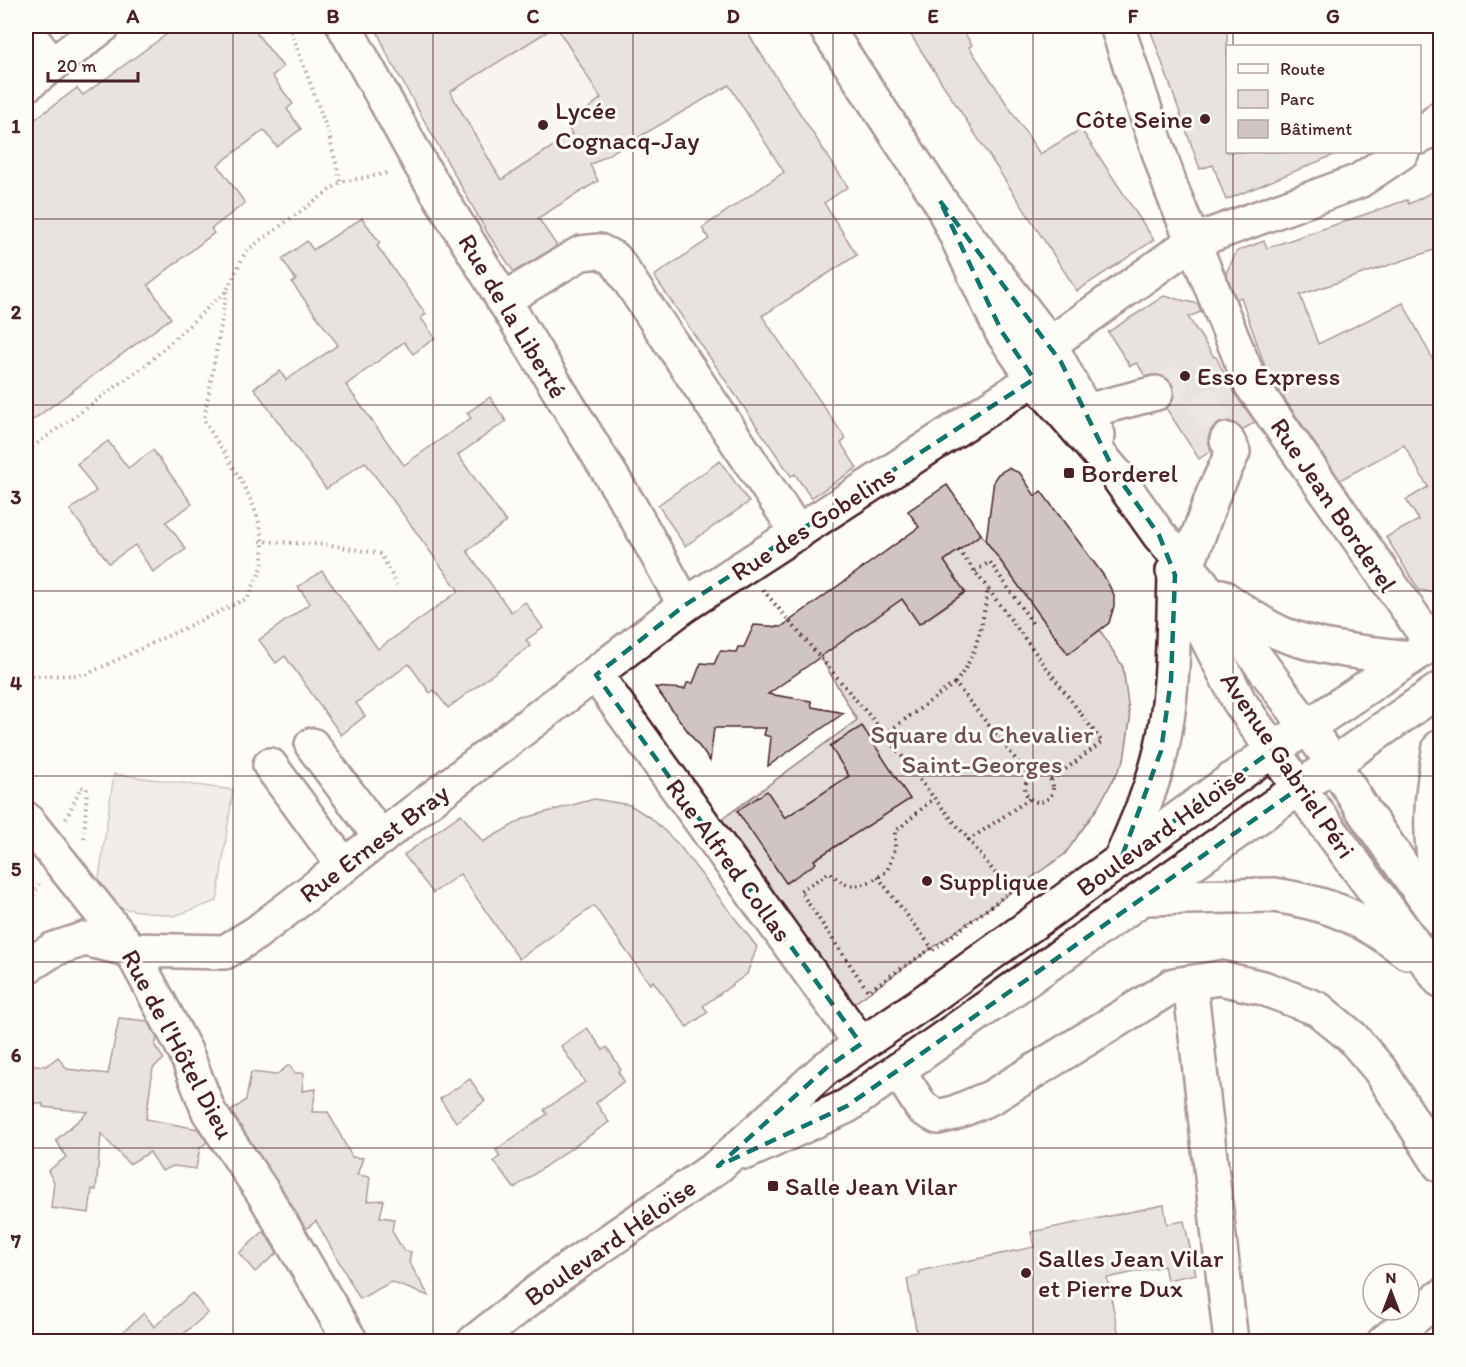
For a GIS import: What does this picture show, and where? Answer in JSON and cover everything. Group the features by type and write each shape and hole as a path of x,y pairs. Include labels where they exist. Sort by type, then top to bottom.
{"main road":[{"path":"26,86 103,26"},
{"name":"Rue de la Liberté","path":"344,26 422,167 631,508 686,605"},
{"name":"Avenue Gabriel Péri","path":"825,26 940,201 1050,344 1086,411 1115,473"},
{"name":"Rue Jean Borderel","path":"1117,26 1192,242 1251,384 1427,647"},
{"path":"26,31 52,65"},
{"path":"1421,135 1440,118"},
{"path":"1050,344 1192,242 1359,181 1401,153"},
{"name":"Avenue Gabriel Péri","path":"940,201 1002,332 1034,379 1115,473 1187,574 1307,727 1440,920"},
{"path":"503,300 582,253 599,251 615,259 798,533"},
{"name":"Rue des Gobelins","path":"596,675 686,605 1034,379"},
{"path":"1086,411 1156,393"},
{"path":"1121,859 1150,789 1161,751 1187,574 1214,492 1233,452 1227,440"},
{"path":"1187,574 1257,620 1284,634 1336,649 1427,647"},
{"name":"Avenue Gabriel Péri","path":"1187,574 1239,701 1299,788 1438,977"},
{"name":"Boulevard Héloïse","path":"474,1341 558,1276 718,1166 826,1068 1273,750 1427,647"},
{"name":"Rue Ernest Bray","path":"26,967 54,949 85,939 131,950 225,952 256,933 596,675"},
{"name":"Rue Alfred Collas","path":"596,675 861,1044"},
{"name":"Boulevard Héloïse","path":"718,1166 847,1106 1440,689"},
{"path":"312,745 381,838"},
{"path":"1440,747 1431,806 1433,862 1440,887"},
{"path":"270,765 344,866"},
{"name":"Rue de l'Hôtel Dieu","path":"26,819 131,950 185,1051 209,1112 264,1194 351,1341"},
{"path":"1144,898 1274,895 1333,907 1372,925 1438,977"},
{"path":"897,1070 922,1108 938,1117 954,1113 992,1097 1174,985 1220,978 1263,988 1318,1009 1352,1037 1380,1070 1440,1165"},
{"path":"1190,982 1231,1341"},
{"path":"1384,1341 1440,1297"}],"path":[{"path":"289,26 328,132 341,182"},
{"path":"26,675 85,675 248,598 263,561 258,519 241,481 204,420 227,290 246,251 341,182 422,167"},
{"path":"26,457 31,448 146,365 227,290"},
{"path":"26,442 31,448"},
{"path":"260,541 330,544 381,554 397,585"},
{"path":"959,550 1102,742 1051,780"},
{"path":"975,571 990,562 1033,624"},
{"path":"744,567 885,734 1010,892 868,991 800,891 830,872 840,883 857,886 878,878 887,871 892,862 895,832 934,798"},
{"path":"885,734 956,683 969,666 980,638 988,589"},
{"path":"956,683 1030,777"},
{"path":"1043,774 1051,780 1054,789 1050,798 1038,802 1029,798 1025,785 1030,777 1043,774"},
{"path":"969,840 1029,798"},
{"path":"878,878 932,948"}],"highlighted area":[{"path":"940,201 1061,362 1115,473 1159,535 1175,575 1171,680 1161,751 1121,859 1273,750 1299,788 847,1106 718,1166 826,1068 861,1044 596,675 685,605 1034,379 1002,332"}],"shaded area":[{"name":"Lycée Cognacq-Jay","path":"474,26 691,26 729,85 569,178 489,235 388,56 450,41"}],"green space":[{"name":"Square du Chevalier Saint-Georges","path":"981,534 1068,654 1100,630 1123,667 1130,720 1124,760 1098,807 1065,854 853,1004 714,825 857,720 820,656 902,599 920,624 965,593 944,561"},
{"path":"114,774 233,790 217,901 174,916 119,908 98,885"}],"building":[{"path":"178,26 251,26 283,67 272,76 293,104 287,109 301,129 277,147 264,130 218,165 245,203 211,229 214,233 148,285 171,318 26,425 26,126 77,88 83,95"},
{"path":"375,26 556,26 743,26 848,187 824,203 857,255 762,316 846,439 841,443 857,468 811,498 795,474 791,476 654,276 709,239 702,228 784,172 729,85 590,165 598,181 538,218 557,246 514,272 488,234 388,56","holes":["556,26 601,98 567,126 572,134 501,180 450,92"]},
{"path":"905,26 960,26 972,45 969,47 1040,154 1081,129 1154,240 1077,291"},
{"name":"Côte Seine","path":"1149,26 1227,26 1226,153 1339,153 1226,200 1213,165 1200,169"},
{"path":"1440,188 1440,248 1300,295 1318,344 1403,303 1440,373 1440,593 1419,590 1386,537 1419,520 1406,500 1428,487 1404,445 1340,480 1268,375 1241,297 1236,299 1226,273 1237,251 1264,241 1267,248 1407,200 1409,204"},
{"path":"362,218 380,243 377,246 426,314 421,318 435,338 413,354 404,342 346,385 404,465 471,418 467,413 490,397 506,421 458,455 506,522 467,551 511,612 525,602 543,628 526,640 530,646 448,708 434,690 430,693 409,664 356,703 365,716 341,735 285,656 276,663 259,640 310,603 298,587 322,571 378,649 459,591 365,462 326,489 254,388 280,371 286,380 338,345 292,283 296,280 282,259 307,241 313,250"},
{"name":"Esso Express","path":"1164,296 1198,304 1201,312 1188,317 1216,357 1235,394 1255,422 1242,430 1229,421 1218,424 1211,430 1208,438 1211,451 1199,459 1166,408 1174,397 1174,388 1170,380 1160,375 1145,376 1137,363 1130,366 1108,332"},
{"path":"108,441 128,468 153,450 192,504 166,522 186,549 153,572 135,545 109,563 70,510 96,491 77,464"},
{"path":"720,461 749,502 685,546 658,505"},
{"path":"1008,468 1020,473 1035,496 1041,491 1104,576 1114,595 1114,606 1109,623 1068,654 986,541 994,480 998,474"},
{"path":"947,485 981,534 944,561 965,592 919,624 902,599 768,694 811,701 812,707 844,713 768,766 771,737 764,735 766,728 714,728 710,761 655,687 685,689 687,683 693,683 701,663 714,664 720,651 736,652 738,647 744,647 754,625 781,627 919,527 908,511"},
{"path":"862,726 910,799 814,860 816,863 786,883 737,811 767,791 785,818 849,776 830,746"},
{"path":"594,799 630,805 651,818 678,844 757,947 747,974 703,1006 708,1012 687,1027 653,981 650,984 594,906 519,959 460,874 433,893 404,855 461,814 483,842 525,818"},
{"path":"119,1018 148,1021 157,1038 155,1046 164,1059 153,1068 146,1119 198,1129 207,1142 200,1148 196,1169 173,1166 162,1171 150,1152 129,1164 101,1134 96,1190 92,1189 89,1213 51,1208 54,1182 48,1171 66,1157 56,1140 88,1112 43,1107 43,1104 26,1102 26,1064 46,1066 58,1057 67,1069 108,1074"},
{"path":"587,1028 603,1050 607,1047 621,1070 618,1072 624,1081 596,1103 609,1122 514,1188 494,1161 500,1156 496,1150 547,1114 544,1110 585,1082 561,1046"},
{"path":"289,1065 295,1073 304,1073 302,1091 316,1089 312,1112 328,1112 352,1157 363,1158 357,1175 370,1177 367,1201 384,1200 380,1217 394,1219 392,1231 403,1250 411,1252 409,1262 429,1296 391,1282 360,1299 316,1221 306,1229 231,1111 246,1100 251,1072 276,1075"},
{"path":"470,1079 485,1101 456,1122 440,1099"},
{"name":"Salles Jean Vilar et Pierre Dux","path":"1164,1205 1167,1224 1184,1221 1196,1274 1167,1280 1164,1266 1107,1278 1120,1341 918,1341 907,1279 920,1275 919,1271 1034,1247 1031,1232"},
{"path":"264,1231 277,1253 255,1272 239,1253"},
{"path":"192,1293 208,1313 175,1341 113,1341 144,1313 154,1327"}],"tunnel":[{"path":"1156,393 1173,384 1193,388 1227,440"}],"place":[{"name":"Côte Seine","path":"1205,119"},
{"name":"Lycée Cognacq-Jay","path":"543,125"},
{"name":"Esso Express","path":"1185,376"},
{"name":"Borderel","path":"1069,473"},
{"name":"Supplique","path":"927,881"},
{"name":"Salle Jean Vilar","path":"773,1186"},
{"name":"Salles Jean Vilar et Pierre Dux","path":"1026,1273"}]}
